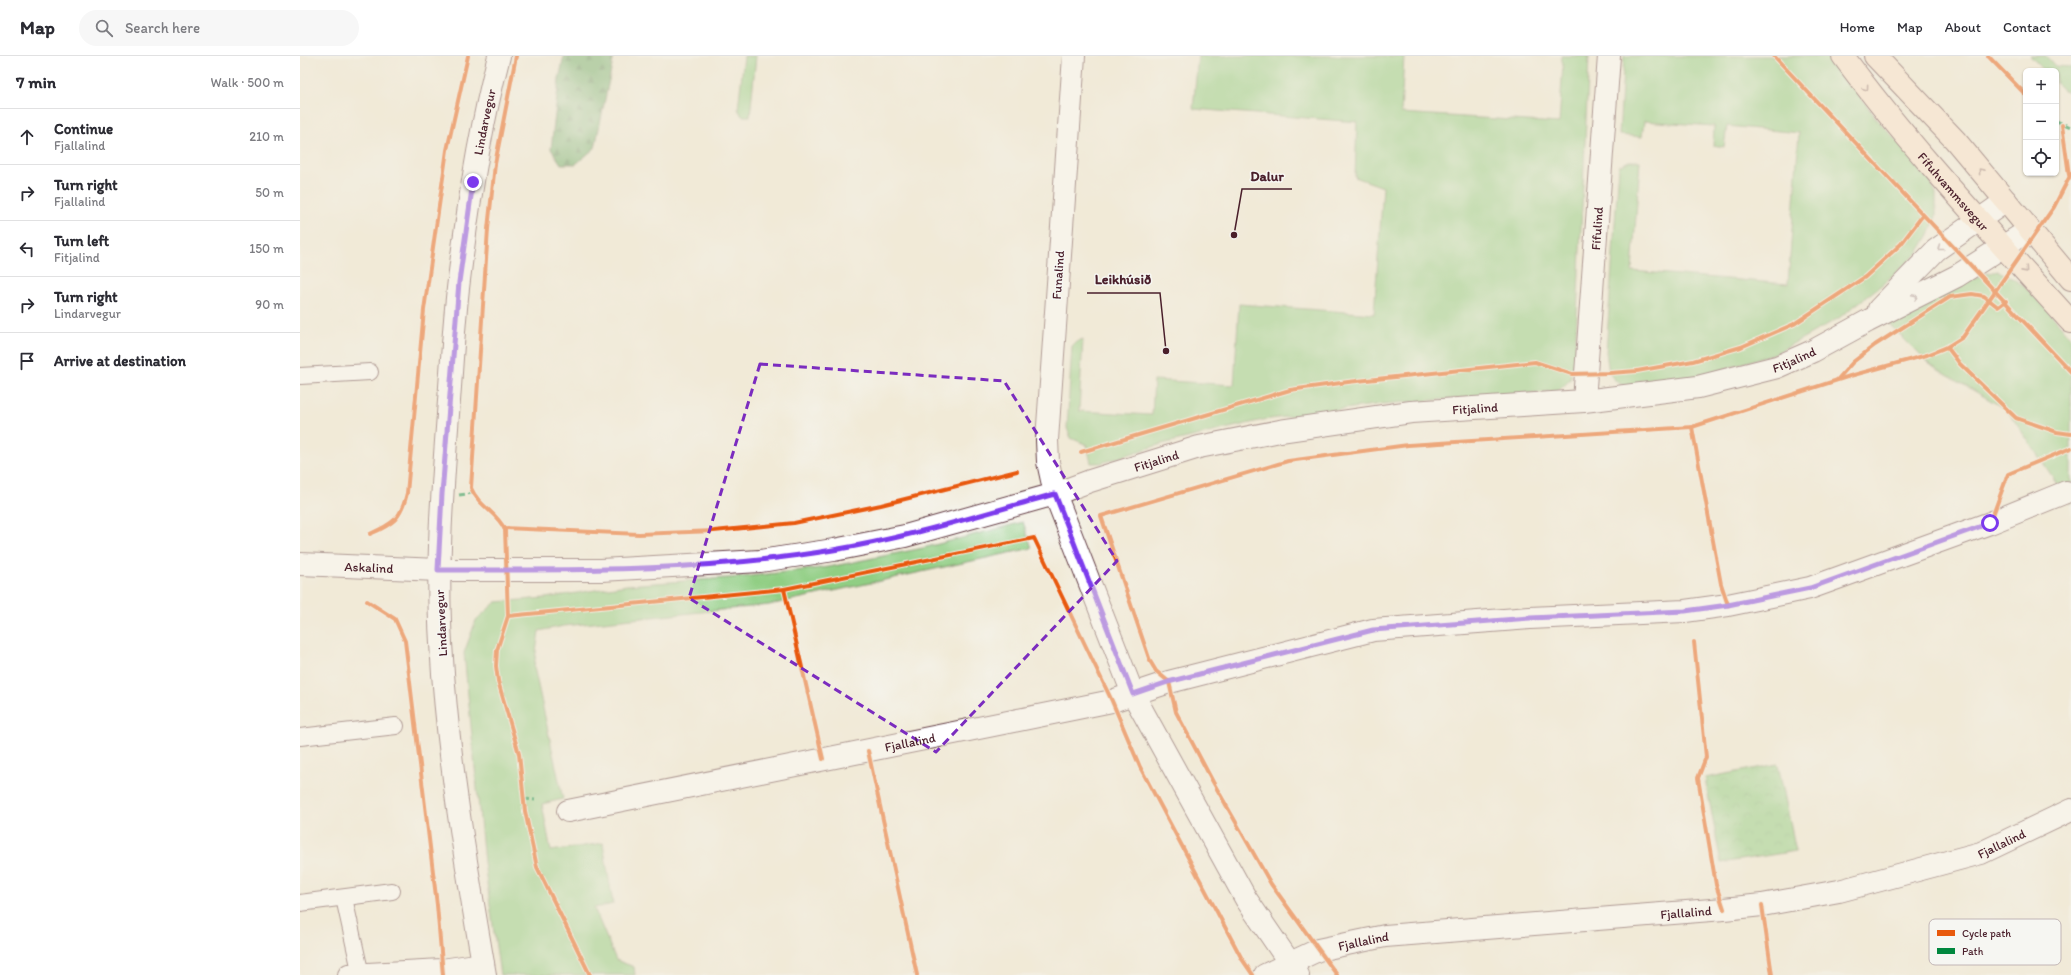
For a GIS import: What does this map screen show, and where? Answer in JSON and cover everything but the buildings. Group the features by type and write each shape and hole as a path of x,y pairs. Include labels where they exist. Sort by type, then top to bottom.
{"main road":[{"name":"Fífuhvammsvegur","path":"1843,56 1872,96 1978,219 2004,246 2071,322"},
{"path":"1876,56 1955,140 2071,279"}],"street":[{"name":"Lindarvegur","path":"484,970 462,837 446,714 438,570 442,494 459,282 473,182 499,56"},
{"name":"Funalind","path":"1055,494 1048,462 1047,440 1074,56"},
{"name":"Fífulind","path":"1584,401 1609,56"},
{"name":"Fitjalind","path":"1868,321 1936,250 1978,219 2006,201"},
{"name":"Fitjalind","path":"438,570 601,570 760,561 834,550 905,536 1055,494 1090,481 1199,447 1280,431 1411,412 1584,401 1698,387 1740,378 1777,367 1813,351 1868,321 1957,276 2029,230"},
{"name":"Fjallalind","path":"568,811 1112,701 1168,682 1373,630 1530,618 1685,611 1728,605 1810,588 1990,523 2066,492"},
{"path":"1055,494 1133,694 1246,899 1294,969"},
{"name":"Askalind","path":"300,564 438,570"},
{"name":"Fjallalind","path":"1265,975 1294,969 1318,950 1385,936 1724,909 1762,905 1839,891 1981,853 2071,810"},
{"path":"357,975 442,970 484,970"}],"lane":[{"path":"300,376 370,372"},
{"path":"300,737 396,726"},
{"path":"300,903 392,891"},
{"path":"344,898 357,975"}],"highlighted area":[{"path":"760,364 1004,381 1117,561 936,752 689,598"}],"green space":[{"path":"564,56 614,56 595,148 576,164 561,164 551,149 559,79"},
{"path":"744,56 756,56 750,116 742,116 738,109"},
{"path":"1198,56 1404,56 1401,113 1559,123 1563,65 1561,56 1589,56 1575,358 1570,380 1558,391 1382,404 1263,420 1162,444 1101,463 1091,463 1087,445 1071,438 1067,428 1072,346 1076,342 1083,339 1079,411 1152,415 1154,380 1234,385 1239,304 1374,314 1383,187 1355,177 1357,122 1193,109"},
{"path":"1624,56 1831,56 1876,118 1928,175 1936,194 1936,216 1930,233 1918,253 1884,283 1839,318 1776,353 1708,374 1627,387 1620,384 1610,374 1606,352 1619,166 1629,161 1640,161 1632,271 1788,284 1799,133 1727,126 1724,147 1713,145 1714,126 1644,121 1642,137 1619,135"},
{"path":"2030,56 2046,56 2055,66 2071,67 2071,92 2064,91 2059,86 2059,68 2042,68"},
{"path":"1998,271 2020,283 2029,291 2047,309 2071,338 2071,504 2007,410 1930,365 1887,322 1983,274"},
{"path":"1023,522 1032,548 769,605 564,626 539,631 534,667 563,799 542,804 551,851 603,843 613,904 594,908 616,960 634,967 635,975 500,975 484,862 464,653 476,620 496,602 545,598 627,585 742,577 829,567 923,548"},
{"path":"1778,764 1796,851 1721,863 1705,778"}],"marked path":[{"path":"2059,122 2071,127"},
{"path":"459,495 473,493"},
{"path":"524,799 535,800"}],"cycle path":[{"path":"370,534 385,527 395,520 402,509 407,493 424,310 447,150 468,56"},
{"path":"516,56 495,164 488,229 471,488 474,495 502,524 505,530 508,616 497,650 496,666 498,681 519,754 525,811 537,867 590,975"},
{"path":"1774,56 2071,372"},
{"path":"1988,56 2023,92"},
{"path":"2062,125 2069,175"},
{"path":"1337,975 1271,884 1213,782 1176,712 1169,682 1156,671 1150,661 1101,516 1288,461 1408,445 1692,427 1850,376 1927,355 1947,347 1963,337 2054,207 2071,174"},
{"path":"1081,452 1290,390 1348,382 1535,362 1572,374 1637,371 1693,361 1741,347 1794,324 1865,277 1901,244 1923,215"},
{"path":"1837,380 1853,362 1875,345 1950,297 1972,294 1984,296 1998,307 2006,301"},
{"path":"1947,347 1960,364 2016,418 2057,432 2071,434"},
{"path":"1692,427 1721,584 1728,605"},
{"path":"1990,523 2008,474 2071,448"},
{"path":"504,528 639,534 714,531 794,523 881,505 1017,471"},
{"path":"508,616 784,589 1034,538 1112,701 1140,767 1242,959 1253,975"},
{"path":"784,589 823,759"},
{"path":"367,601 395,619 405,641 437,905 443,975"},
{"path":"1694,642 1706,757 1698,778 1716,885 1724,909"},
{"path":"868,751 917,975"},
{"path":"1762,905 1772,975"}],"place":[{"name":"Dalur","path":"1234,235"},
{"name":"Leikhúsið","path":"1166,351"}],"route":[{"path":"473,182 459,282 442,494 438,570 601,570 683,567 760,561 834,550 905,536 1055,494 1133,694 1168,682 1373,630 1530,618 1685,611 1728,605 1810,588 1990,523"}]}
